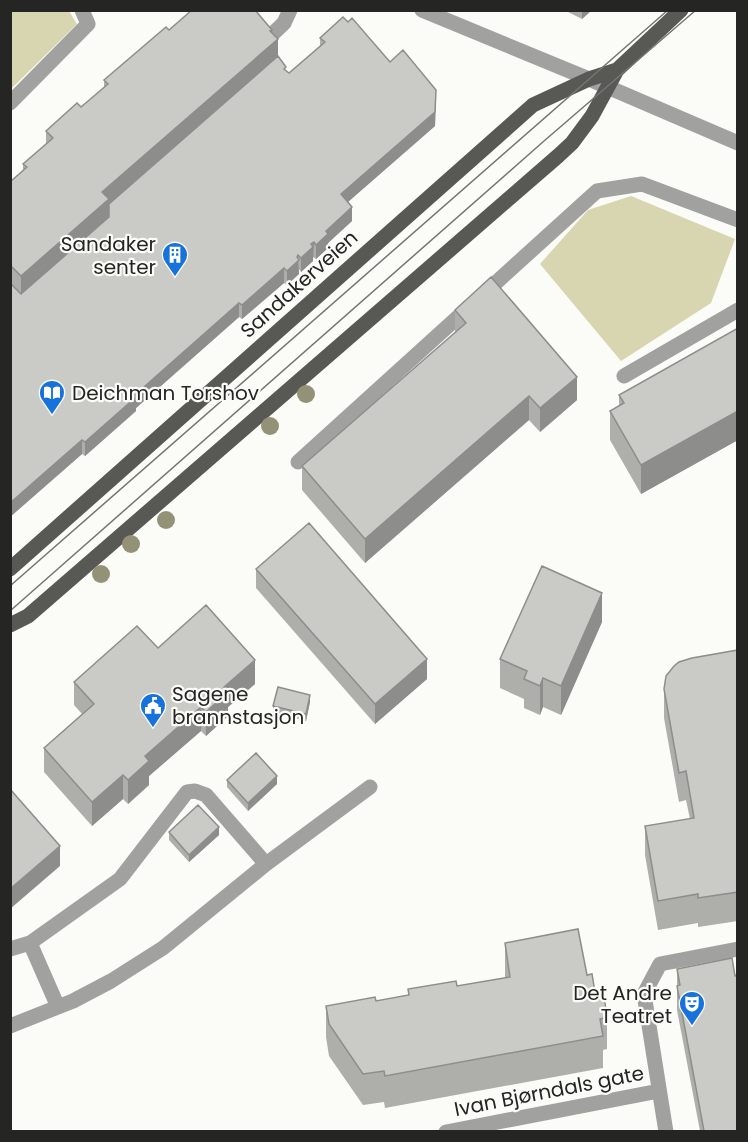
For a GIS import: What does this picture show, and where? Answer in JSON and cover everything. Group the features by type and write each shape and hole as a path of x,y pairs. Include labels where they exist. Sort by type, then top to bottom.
{"main road":[{"path":"10,625 28,616 558,156 572,143 592,116 617,70 681,10"},
{"name":"Sandakerveien","path":"10,569 519,116 533,105 589,79 617,70"}],"street":[{"path":"10,103 87,24 82,10"},
{"path":"262,44 284,23 290,10"},
{"path":"422,10 738,143"},
{"path":"298,462 597,191 642,184 738,220"},
{"path":"624,376 738,310"},
{"path":"10,1026 73,1001 111,981 163,948 266,864 370,787"},
{"path":"10,949 30,943 120,879 188,792 195,791 206,795 266,864"},
{"path":"30,943 58,1007"},
{"name":"Ivan Bjørndals gate","path":"666,1131 644,994 660,964 738,949"},
{"name":"Ivan Bjørndals gate","path":"446,1131 659,1091"}],"green space":[{"path":"11,10 69,11 77,24 11,89"},
{"path":"631,196 735,239 711,303 621,361 540,264 588,210"}],"building":[{"path":"192,10 255,10 278,39 102,192 109,199 21,276 10,265 10,182 27,167 23,164 53,138 46,131 77,103 81,107 108,84 104,80 166,27 169,30"},
{"name":"Sandaker senter","path":"343,17 348,22 352,18 390,62 403,50 436,90 435,112 341,194 352,207 326,231 328,234 316,245 314,242 311,244 313,247 301,258 298,255 299,260 287,271 284,268 242,305 239,303 85,442 82,440 10,503 10,283 21,294 109,217 109,204 278,56 286,67 284,69 289,73 325,42 320,38"},
{"path":"491,277 577,377 540,408 529,396 365,539 302,466 466,323 455,310"},
{"path":"738,328 738,411 641,465 610,411 624,403 619,395"},
{"path":"309,523 427,659 375,704 256,569"},
{"path":"542,566 602,593 561,686 543,678 540,686 524,679 527,671 500,659"},
{"name":"Sagene brannstasjon","path":"206,605 255,660 224,687 228,692 206,712 201,707 145,756 149,761 128,780 123,775 92,802 44,748 94,704 74,682 137,626 158,648"},
{"path":"738,650 738,892 698,898 698,894 658,901 645,826 694,818 686,771 679,773 664,689 666,676 679,662"},
{"path":"278,687 310,695 306,714 273,706"},
{"path":"256,753 277,776 248,803 227,780"},
{"path":"10,789 60,846 10,889"},
{"path":"198,805 219,827 189,855 169,832"},
{"path":"578,929 587,975 592,974 596,998 604,996 607,1017 600,1019 603,1036 385,1076 384,1071 363,1074 329,1024 326,1006 375,997 376,1001 409,995 408,989 456,981 457,986 510,977 505,943"},
{"path":"732,958 735,976 737,975 738,978 738,1131 704,1131 677,986 680,985 677,969"}],"tram line":[{"path":"10,586 668,10"},
{"path":"10,611 696,10"}],"place":[{"name":"Sandaker senter","path":"175,278"},
{"name":"Deichman Torshov","path":"52,416"},
{"name":"Sagene brannstasjon","path":"153,729"},
{"name":"Det Andre Teatret","path":"692,1027"}]}
